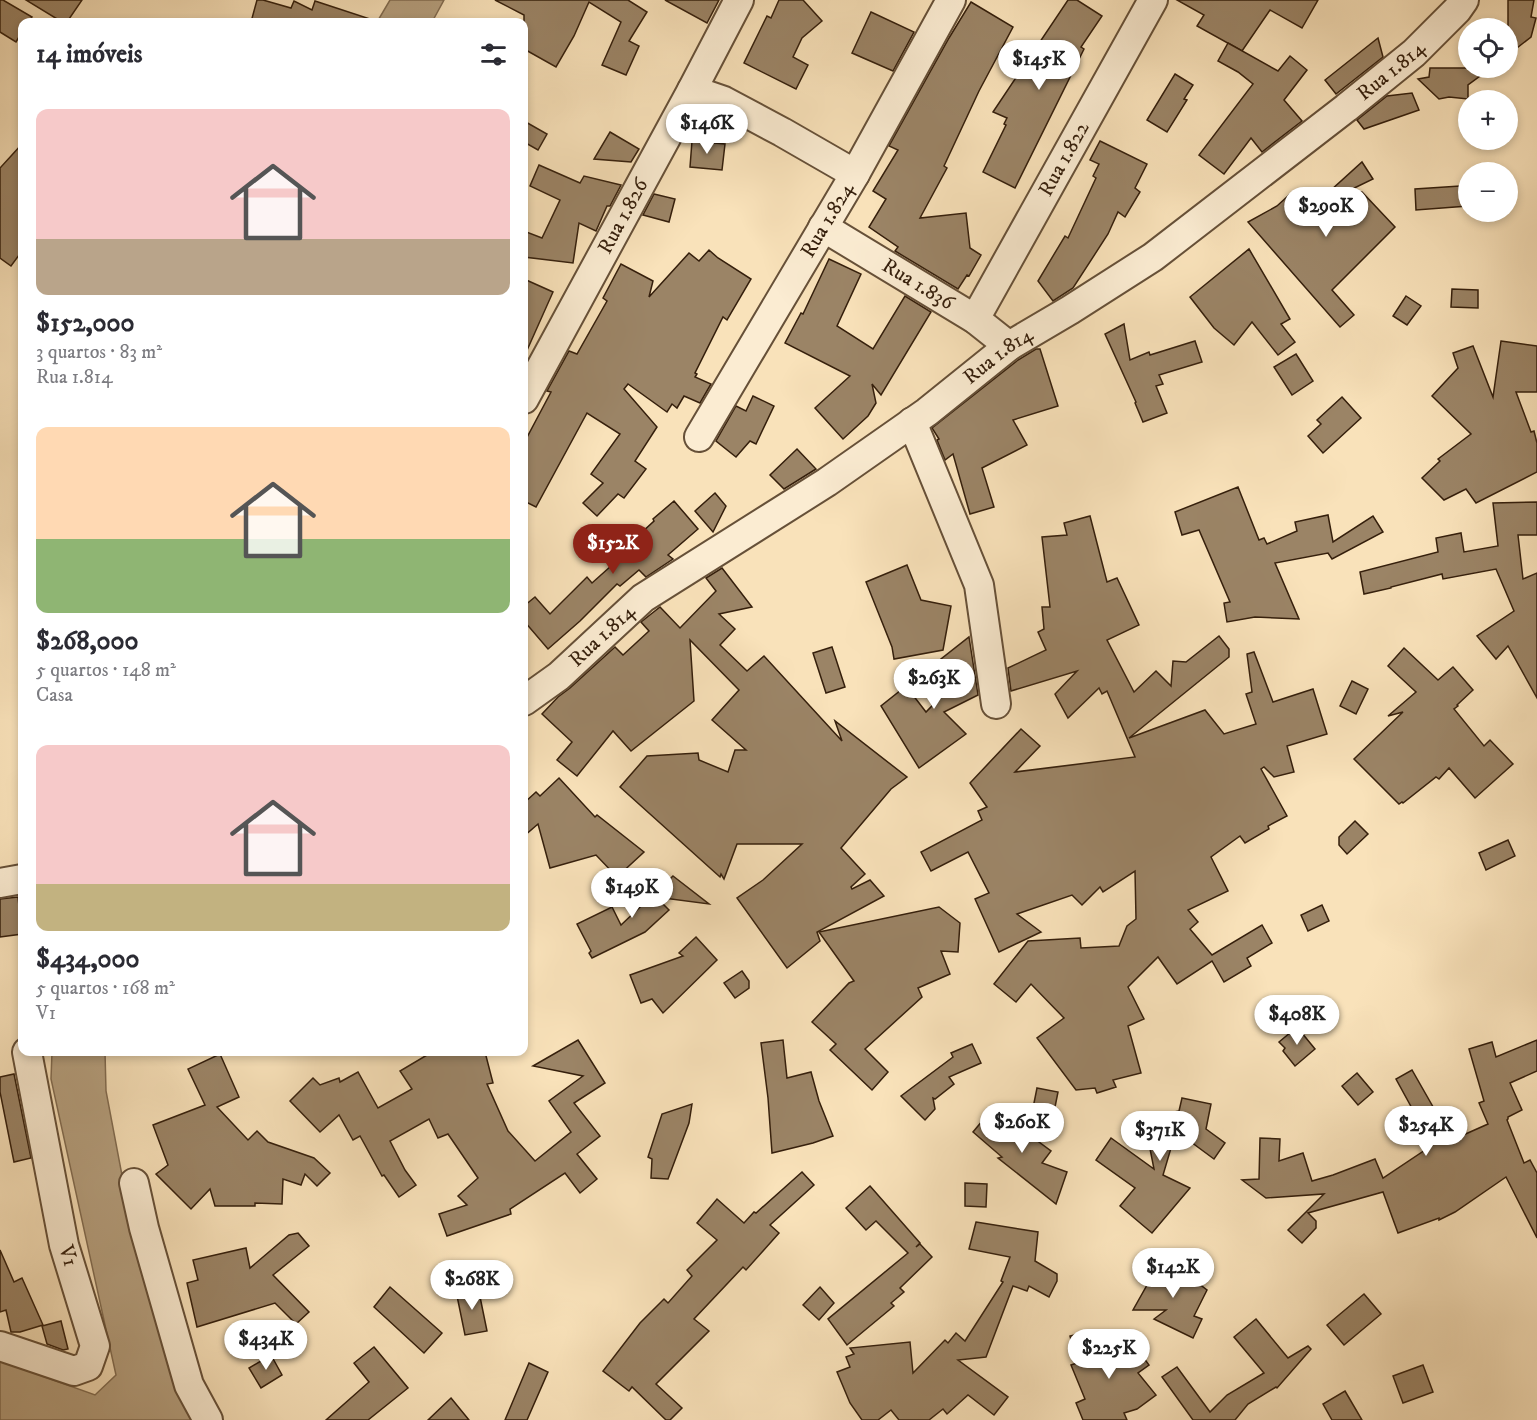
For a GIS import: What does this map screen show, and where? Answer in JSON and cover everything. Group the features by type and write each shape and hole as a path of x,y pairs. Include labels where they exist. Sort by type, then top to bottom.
{"street":[{"name":"Rua 1.826","path":"528,392 739,0"},
{"name":"Rua 1.824","path":"699,437 855,174 951,0"},
{"name":"Rua 1.822","path":"975,319 1153,0"},
{"name":"Rua 1.814","path":"528,698 559,676 643,598 827,482 912,422 1009,346 1070,310 1162,250 1414,53 1464,0"},
{"path":"692,90 734,106 855,174"},
{"name":"Rua 1.836","path":"823,227 975,319 1009,346"},
{"path":"912,422 979,585 996,704"},
{"path":"0,883 18,880"},
{"name":"V1","path":"0,1346 74,1371 88,1366 95,1346 64,1245 28,1056"},
{"path":"134,1183 144,1227 189,1385 208,1420"}],"shaded area":[{"path":"390,0 444,0 434,18 379,18"},
{"path":"52,1056 105,1056 106,1091 139,1265 176,1383 196,1420 0,1420 0,1361 95,1395 116,1375 51,1079"}],"building":[{"path":"0,0 32,17 18,18 16,42 0,32"},
{"path":"26,0 82,0 70,18 55,18"},
{"path":"257,0 263,0 291,8 294,1 312,10 315,1 367,18 252,18"},
{"path":"495,0 628,0 647,12 629,41 639,46 626,75 602,65 621,22 589,2 574,36 556,67 528,51 528,18 524,18 524,15"},
{"path":"665,0 719,0 707,23"},
{"path":"779,0 803,0 822,21 802,38 793,57 808,65 796,89 744,63 767,16 771,18"},
{"path":"1068,0 1077,0 1102,16 1081,47 1084,49 1015,188 983,172 1006,125 1004,124 1007,118 993,112"},
{"path":"1177,0 1318,0 1302,28 1270,10 1242,51 1197,26 1204,15"},
{"path":"1508,0 1534,0 1531,17 1536,18 1531,37 1518,47 1518,18 1508,18"},
{"path":"971,2 1013,27 979,91 944,166 947,168 920,218 966,213 970,248 981,255 969,276 967,275 958,289 895,251 898,247 869,227 886,199 873,191 898,150 889,146"},
{"path":"871,12 914,32 893,71 852,53"},
{"path":"1378,38 1383,57 1336,94 1325,80"},
{"path":"1228,43 1278,71 1290,56 1307,70 1284,100 1302,121 1262,152 1251,138 1224,174 1199,155 1253,84 1218,61"},
{"path":"1430,68 1458,68 1458,78 1477,78 1468,85 1468,90 1458,90 1458,98 1439,99 1418,79 1429,77"},
{"path":"1175,74 1193,85 1184,99 1187,100 1167,132 1147,120"},
{"path":"1412,93 1419,110 1364,129 1357,120 1387,96"},
{"path":"528,123 547,134 538,150 528,144"},
{"path":"610,132 639,149 631,162 594,159"},
{"path":"692,141 725,144 722,170 690,167"},
{"path":"1100,141 1147,164 1135,188 1140,192 1125,217 1118,212 1108,234 1073,288 1053,301 1038,281 1065,236 1068,238 1096,178 1093,176 1099,164 1090,160"},
{"path":"18,148 18,256 11,266 0,258 0,168"},
{"path":"1362,162 1373,179 1344,193 1362,192 1395,227 1332,290 1354,315 1340,327 1248,222 1277,206 1289,195 1296,203 1320,200"},
{"path":"539,165 580,183 584,176 621,185 610,206 607,206 596,231 579,223 573,263 528,257 528,233 542,238 560,200 530,186"},
{"path":"1458,186 1458,207 1416,210 1415,189"},
{"path":"654,194 675,199 669,222 643,215"},
{"path":"1249,249 1290,319 1281,324 1295,342 1278,355 1252,322 1234,345 1214,328 1190,297"},
{"path":"709,250 751,279 727,320 723,317 695,373 697,374 695,377 711,384 700,403 684,396 677,408 672,404 667,412 628,384 624,389 657,427 635,461 646,469 624,498 618,494 597,516 583,503 603,483 591,474 620,434 587,413 536,507 528,503 528,435 551,392 547,391 569,351 577,354 607,301 603,298 621,264 653,281 649,297 689,253 699,261"},
{"path":"829,259 861,274 837,326 873,349 905,296 931,312 881,395 872,384 876,403 868,416 843,439 815,408 850,376 785,343 801,313 803,314"},
{"path":"528,281 553,292 528,348"},
{"path":"1452,289 1478,290 1478,308 1451,307"},
{"path":"1406,296 1421,306 1407,325 1393,316"},
{"path":"1124,324 1130,360 1149,352 1150,355 1195,341 1202,362 1159,375 1163,384 1156,386 1167,413 1143,422 1105,334"},
{"path":"1501,341 1537,346 1537,392 1516,392 1531,432 1534,431 1537,443 1537,472 1476,503 1466,489 1444,500 1422,478 1440,461 1438,459 1471,434 1432,396 1458,368 1453,353 1473,346 1493,397"},
{"path":"1040,349 1058,406 1013,420 1027,445 982,468 994,507 970,514 953,454 945,460 937,440 939,439 932,428 1018,360"},
{"path":"1296,354 1313,381 1292,395 1274,367"},
{"path":"753,396 774,406 756,444 750,441 736,457 716,441 736,406 746,411"},
{"path":"1342,397 1361,418 1323,453 1308,436 1321,424 1317,420"},
{"path":"797,449 816,469 784,489 770,475"},
{"path":"1238,487 1259,540 1264,538 1267,544 1297,531 1295,522 1328,515 1333,542 1373,516 1383,532 1332,559 1328,553 1275,563 1299,619 1255,617 1227,622 1224,603 1230,602 1199,530 1182,535 1175,512"},
{"path":"715,493 726,506 713,532 695,511"},
{"path":"674,501 698,529 668,555 673,559 646,577 639,570 620,586 617,584 548,649 528,626 528,603 535,597 550,614 587,577 592,583 630,549 627,546 654,521 653,519"},
{"path":"1537,502 1537,535 1518,535 1523,579 1537,573 1537,698 1508,646 1496,659 1477,636 1514,611 1496,569 1443,579 1442,574 1364,594 1360,572 1438,552 1436,538 1461,533 1464,552 1498,546 1493,503"},
{"path":"1090,516 1107,582 1117,578 1139,625 1107,640 1134,692 1156,671 1171,686 1173,661 1186,662 1219,636 1229,649 1229,657 1129,738 1205,710 1224,734 1256,724 1246,694 1252,692 1247,654 1254,652 1273,702 1313,689 1327,734 1287,746 1294,772 1274,777 1264,767 1261,769 1287,816 1268,826 1269,829 1245,843 1240,836 1211,857 1228,891 1188,910 1198,922 1190,929 1212,955 1262,925 1272,943 1247,958 1251,966 1224,982 1212,961 1177,984 1158,957 1128,987 1144,1019 1128,1026 1141,1073 1113,1080 1116,1087 1097,1093 1095,1088 1076,1090 1037,1038 1064,1018 1031,984 1016,1002 994,984 1028,941 1080,938 1081,948 1119,946 1127,926 1136,919 1135,871 1103,892 1100,887 1082,905 1072,895 1017,914 1041,932 999,952 975,899 989,893 968,852 931,871 921,852 982,820 978,811 987,807 970,783 1021,729 1040,746 1015,772 1135,757 1107,691 1102,694 1099,688 1068,718 1055,694 1077,671 1011,691 1008,668 1046,650 1038,632 1044,629 1042,607 1050,607 1042,537 1067,535 1064,523"},
{"path":"907,565 921,600 951,606 943,650 894,659 892,647 866,582"},
{"path":"722,568 752,607 719,614 735,629 720,645 747,671 764,656 842,741 835,721 907,777 891,789 841,848 865,874 851,887 852,889 870,880 884,896 817,932 820,941 787,968 737,898 763,880 802,844 737,844 724,879 620,787 647,756 698,753 699,760 728,772 735,750 746,750 712,720 739,690 690,640 694,701 631,751 613,731 577,776 557,760 572,742 542,714 615,647 623,655 649,631 641,622 660,607 680,628 716,591 706,578"},
{"path":"969,637 978,695 944,712 966,734 919,768 881,706 906,686 926,712 954,683 941,659"},
{"path":"832,647 845,687 826,693 813,653"},
{"path":"1404,648 1438,680 1453,667 1473,690 1454,709 1484,746 1490,740 1513,764 1475,798 1449,768 1439,779 1436,777 1399,804 1354,759 1403,712 1388,716 1416,692 1388,666"},
{"path":"1352,681 1368,689 1356,714 1340,706"},
{"path":"559,778 595,817 597,815 644,852 617,877 596,855 550,868 538,824 528,833 528,799 536,792 540,796"},
{"path":"1355,821 1368,834 1347,854 1339,845 1339,837"},
{"path":"1508,840 1515,856 1486,870 1479,853"},
{"path":"673,876 709,904 656,897 669,910 645,932 592,958 589,953 591,951 577,924 612,907 621,925"},
{"path":"18,897 18,935 0,937 0,899"},
{"path":"1322,905 1329,921 1308,931 1301,915"},
{"path":"939,907 960,923 958,952 941,951 950,974 918,988 922,997 865,1049 888,1072 872,1090 830,1050 836,1044 812,1022 849,983 854,981 819,932"},
{"path":"696,937 717,960 663,1013 652,999 641,1003 630,975 683,956 679,953"},
{"path":"742,971 749,981 749,988 735,998 724,983"},
{"path":"1297,1027 1315,1049 1295,1066 1279,1042"},
{"path":"578,1040 605,1083 574,1103 600,1136 577,1154 597,1179 580,1193 565,1173 510,1209 511,1214 447,1236 439,1214 467,1205 458,1196 478,1178 448,1134 438,1138 429,1119 390,1141 405,1170 416,1185 399,1197 384,1175 382,1176 360,1136 353,1140 339,1115 320,1132 290,1101 313,1078 320,1085 339,1078 340,1082 358,1072 378,1108 412,1089 400,1071 425,1056 486,1056 493,1083 487,1084 508,1131 535,1161 571,1132 549,1101 583,1076 533,1066"},
{"path":"783,1040 787,1078 811,1072 819,1101 833,1136 772,1153 761,1043"},
{"path":"1537,1040 1537,1071 1510,1083 1522,1110 1508,1117 1507,1120 1524,1163 1530,1160 1537,1173 1537,1238 1506,1177 1455,1212 1439,1220 1439,1218 1398,1233 1383,1192 1308,1213 1316,1221 1316,1228 1302,1243 1288,1230 1324,1194 1266,1198 1242,1180 1259,1179 1260,1138 1280,1139 1279,1161 1303,1153 1312,1181 1375,1159 1383,1178 1425,1150 1426,1147 1408,1116 1414,1112 1396,1079 1412,1070 1452,1140 1488,1124 1479,1103 1484,1101 1469,1049 1492,1042 1496,1057"},
{"path":"972,1044 981,1063 949,1077 954,1084 935,1099 933,1098 935,1109 925,1120 901,1096 953,1057 951,1053"},
{"path":"216,1056 221,1056 239,1097 217,1107 248,1140 257,1131 268,1142 314,1158 330,1173 317,1186 305,1174 301,1185 283,1179 282,1204 255,1203 255,1206 215,1206 210,1189 191,1209 156,1174 168,1165 153,1125 205,1105 188,1069"},
{"path":"1357,1073 1373,1092 1358,1105 1342,1086"},
{"path":"14,1074 31,1158 14,1162 0,1092 0,1077"},
{"path":"1037,1088 1058,1092 1054,1112 1033,1108"},
{"path":"1182,1098 1211,1104 1206,1129 1225,1143 1214,1159 1176,1131 1163,1175 1190,1188 1152,1233 1120,1206 1135,1188 1096,1160 1111,1138 1154,1169 1144,1118 1179,1111"},
{"path":"692,1104 689,1123 668,1179 651,1178 652,1159 648,1157 662,1114"},
{"path":"993,1108 1028,1139 1028,1134 1051,1151 1042,1163 1067,1172 1056,1204 998,1158 1002,1157 973,1132"},
{"path":"802,1172 814,1185 770,1225 779,1233 746,1270 743,1267 694,1319 709,1331 656,1384 682,1408 670,1420 666,1420 632,1387 629,1391 603,1371 640,1323 664,1299 668,1303 692,1276 687,1270 717,1240 697,1223 717,1199 744,1223"},
{"path":"965,1183 987,1184 986,1207 965,1206"},
{"path":"870,1186 920,1243 916,1247 920,1244 932,1257 900,1288 904,1292 891,1303 894,1306 847,1345 828,1319 908,1253 876,1221 866,1230 846,1208"},
{"path":"976,1222 1038,1232 1035,1261 1057,1274 1057,1281 1049,1297 1029,1286 1027,1291 1013,1286 986,1357 958,1360 1008,1397 994,1415 968,1395 947,1414 943,1409 929,1420 899,1420 891,1410 878,1420 862,1420 850,1403 837,1372 850,1367 846,1357 854,1354 850,1348 910,1342 913,1373 945,1340 948,1343 956,1333 965,1341 1003,1282 1001,1281 1010,1257 969,1249"},
{"path":"298,1233 309,1246 273,1275 309,1312 296,1324 275,1303 197,1327 187,1283 198,1280 193,1260 246,1248 250,1268 289,1235"},
{"path":"0,1250 14,1282 22,1278 43,1325 20,1332 11,1332 6,1310 0,1312"},
{"path":"1160,1262 1190,1277 1207,1290 1194,1316 1202,1319 1193,1338 1154,1319 1166,1310 1133,1310"},
{"path":"390,1287 442,1333 424,1353 374,1307"},
{"path":"478,1287 487,1331 465,1335 456,1291"},
{"path":"820,1287 834,1303 819,1320 803,1305"},
{"path":"1364,1294 1381,1314 1344,1345 1327,1325"},
{"path":"1256,1319 1288,1358 1308,1346 1311,1349 1277,1388 1248,1404 1235,1420 1193,1420 1162,1377 1177,1367 1210,1412 1227,1395 1264,1373 1234,1337"},
{"path":"61,1321 68,1349 63,1350 47,1344 42,1326"},
{"path":"1091,1331 1099,1364 1130,1339 1149,1365 1138,1373 1156,1395 1137,1409 1124,1413 1127,1420 1083,1420 1076,1403 1085,1399 1071,1365 1077,1363 1070,1336"},
{"path":"374,1347 408,1388 368,1420 326,1420 369,1382 354,1363"},
{"path":"271,1355 282,1375 261,1388 249,1368"},
{"path":"529,1363 548,1372 527,1420 505,1420"},
{"path":"1423,1365 1433,1392 1403,1403 1393,1376"},
{"path":"1345,1391 1362,1420 1332,1420 1323,1404"},
{"path":"451,1398 469,1420 428,1420"}]}
